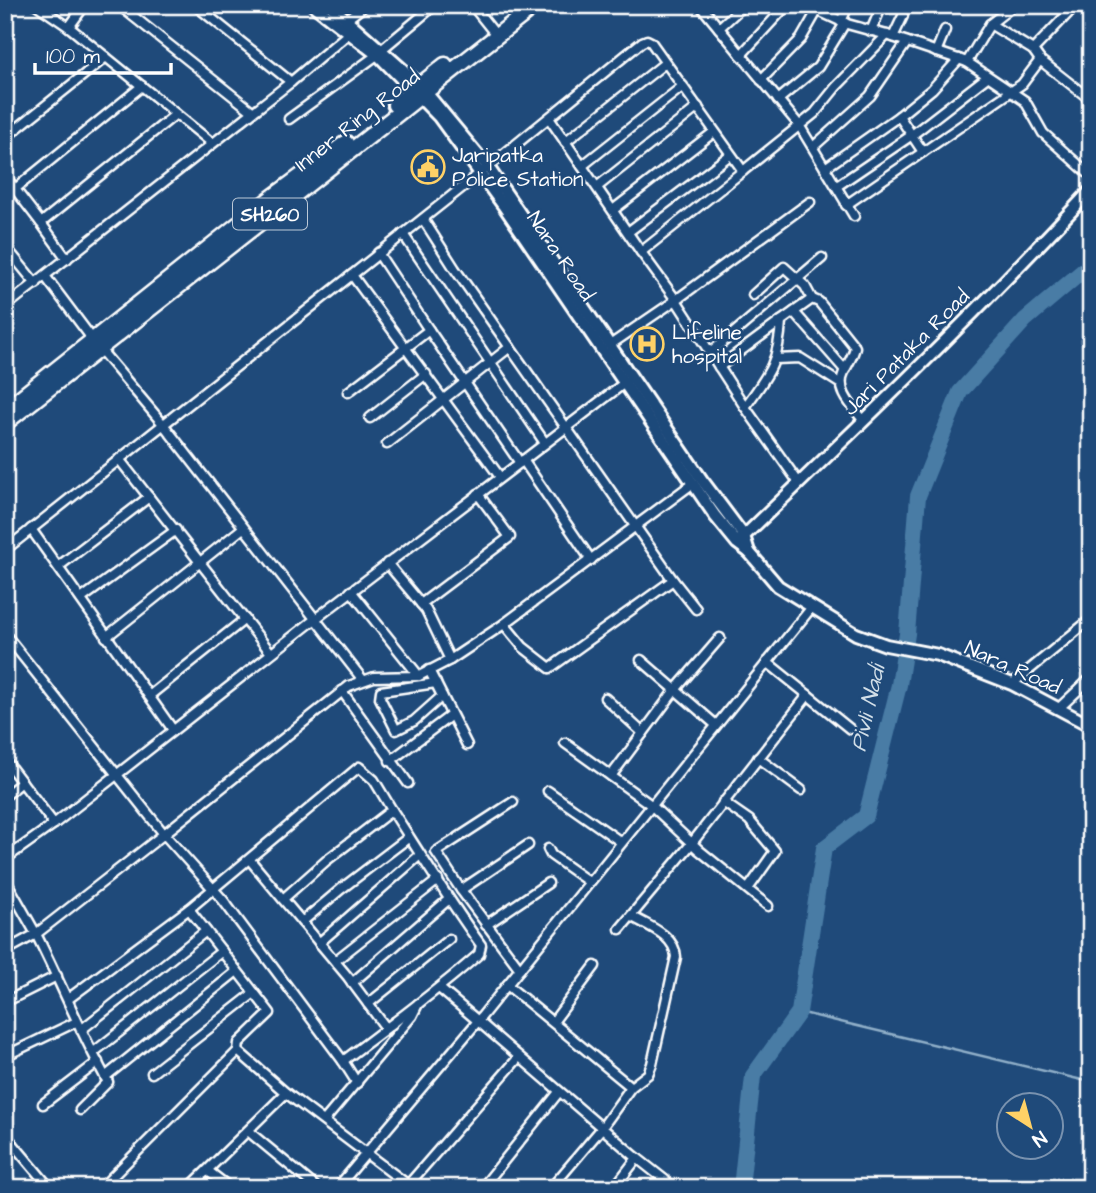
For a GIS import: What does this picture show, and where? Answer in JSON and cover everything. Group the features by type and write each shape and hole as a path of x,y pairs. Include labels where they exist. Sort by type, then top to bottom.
{"highway":[{"name":"Inner Ring Road","path":"419,91 524,5"},
{"name":"Inner Ring Road","path":"5,410 96,343 419,91 537,5"},
{"name":"Inner Ring Road","path":"5,423 96,343"}],"main road":[{"name":"Nara Road","path":"313,5 379,52"},
{"name":"Nara Road","path":"330,5 419,91 484,170 610,345 628,380 692,484 741,540"},
{"name":"Nara Road","path":"484,170 628,380 702,480 749,552 778,586 856,634 886,645 938,655 1012,684 1091,726"},
{"name":"Jari Pataka Road","path":"741,540 1024,262 1091,190"}],"street":[{"path":"37,5 69,27 212,143"},
{"path":"69,27 85,5"},
{"path":"119,5 252,111"},
{"path":"195,5 291,82"},
{"path":"347,19 365,5"},
{"path":"289,119 379,52 435,5"},
{"path":"472,5 492,30"},
{"path":"700,5 799,125 854,216"},
{"path":"719,28 744,5"},
{"path":"740,55 788,5"},
{"path":"806,5 843,22 963,61 1025,101 1043,133 1091,176"},
{"path":"778,100 818,67 843,22 848,5"},
{"path":"871,31 882,5"},
{"path":"825,168 899,116 932,89 963,61 990,24 1014,5"},
{"path":"1032,50 1076,5"},
{"path":"1085,5 1091,13"},
{"path":"761,80 801,39 817,11"},
{"path":"641,252 815,113 836,87 890,36 903,16"},
{"path":"990,24 1032,50 1040,60 1091,100"},
{"path":"936,51 945,30"},
{"path":"5,307 291,82 349,33"},
{"path":"5,550 642,42 647,40 651,43 743,171"},
{"path":"813,147 870,96 907,42"},
{"path":"5,138 106,57"},
{"path":"846,205 1022,84 1040,60"},
{"path":"565,142 665,63"},
{"path":"837,186 912,135 986,77"},
{"path":"15,189 142,86"},
{"path":"582,166 682,86"},
{"path":"597,187 698,107"},
{"path":"41,223 176,114"},
{"path":"899,116 923,152"},
{"path":"549,118 799,483"},
{"path":"613,210 714,132"},
{"path":"628,232 730,155"},
{"path":"5,176 67,259"},
{"path":"610,345 810,202"},
{"path":"423,219 635,527 696,609"},
{"path":"403,234 545,443"},
{"path":"5,246 36,284"},
{"path":"378,253 591,560"},
{"path":"710,353 822,258"},
{"path":"753,295 784,267 805,286 812,299 819,302 855,347 853,357 842,376 842,393 864,421"},
{"path":"352,275 500,477"},
{"path":"45,276 314,620 365,679 381,691 436,683"},
{"path":"719,367 812,299"},
{"path":"794,312 845,370"},
{"path":"745,407 773,368 780,344 781,321"},
{"path":"348,392 429,330"},
{"path":"387,444 510,347"},
{"path":"775,359 800,358 841,384"},
{"path":"370,418 426,374"},
{"path":"7,856 54,824 387,563 628,380"},
{"path":"119,459 271,653"},
{"path":"5,951 36,934 342,691 365,679 419,676 450,660 504,624 692,484"},
{"path":"421,604 510,537 478,494"},
{"path":"59,566 149,497"},
{"path":"106,638 243,528"},
{"path":"31,529 173,730"},
{"path":"81,599 176,530"},
{"path":"387,563 421,604 450,660"},
{"path":"504,624 523,647 550,668 673,580"},
{"path":"351,592 419,676"},
{"path":"337,1188 478,1021 812,607"},
{"path":"149,696 245,619"},
{"path":"1012,684 1091,619"},
{"path":"1083,626 1091,635"},
{"path":"5,634 164,834 230,911 357,1083"},
{"path":"611,776 675,690 720,638"},
{"path":"641,660 716,725"},
{"path":"767,663 850,729"},
{"path":"429,670 467,745"},
{"path":"1058,709 1091,678"},
{"path":"342,691 408,783"},
{"path":"381,691 380,698 396,730 414,721 442,696"},
{"path":"620,929 692,843 808,695"},
{"path":"605,698 643,733"},
{"path":"390,761 450,716"},
{"path":"565,743 651,805 692,843 768,905"},
{"path":"758,758 801,790"},
{"path":"5,760 54,824"},
{"path":"68,999 189,909 359,767 374,780 408,838 481,944 481,948 480,954 439,988 343,1061"},
{"path":"5,796 23,782"},
{"path":"548,791 621,842"},
{"path":"513,802 436,852 461,891 520,969"},
{"path":"723,803 749,820 775,851 748,888"},
{"path":"283,899 327,860 392,810"},
{"path":"302,922 408,838"},
{"path":"461,891 528,845"},
{"path":"548,849 551,855 589,882"},
{"path":"319,943 420,855"},
{"path":"250,860 335,961 386,1028"},
{"path":"5,878 9,895 36,934 108,1082 80,1110"},
{"path":"335,961 438,880"},
{"path":"486,925 548,883"},
{"path":"352,983 449,900"},
{"path":"101,1188 238,1051 239,1043 270,1013 189,909"},
{"path":"551,1188 601,1129 631,1087 648,1074 652,1064 676,948 670,940 631,916"},
{"path":"5,1056 79,1026 206,931"},
{"path":"368,1004 449,940"},
{"path":"93,1052 222,951"},
{"path":"553,1023 595,966"},
{"path":"105,1077 237,971"},
{"path":"5,1002 57,976"},
{"path":"507,985 631,1087"},
{"path":"439,988 601,1129 675,1188"},
{"path":"152,1073 254,993"},
{"path":"324,1121 412,1016 420,1000"},
{"path":"238,1051 286,1093 408,1187 519,1057"},
{"path":"43,1104 98,1062"},
{"path":"482,1188 559,1092"},
{"path":"189,1188 286,1093"},
{"path":"248,1131 317,1188"},
{"path":"5,1138 8,1138 50,1188"},
{"path":"614,1188 637,1158"},
{"path":"208,1171 230,1188"}],"waterway":[{"name":"Pivli Nadi","path":"741,1188 753,1076 799,1012 824,848 866,816 899,685 907,634 918,496 960,392 1025,320 1091,264"},
{"path":"799,1012 1082,1080 1091,1076"}],"place":[{"name":"Jaripatka Police Station","path":"428,167"},
{"name":"Lifeline hospital","path":"647,344"}]}
